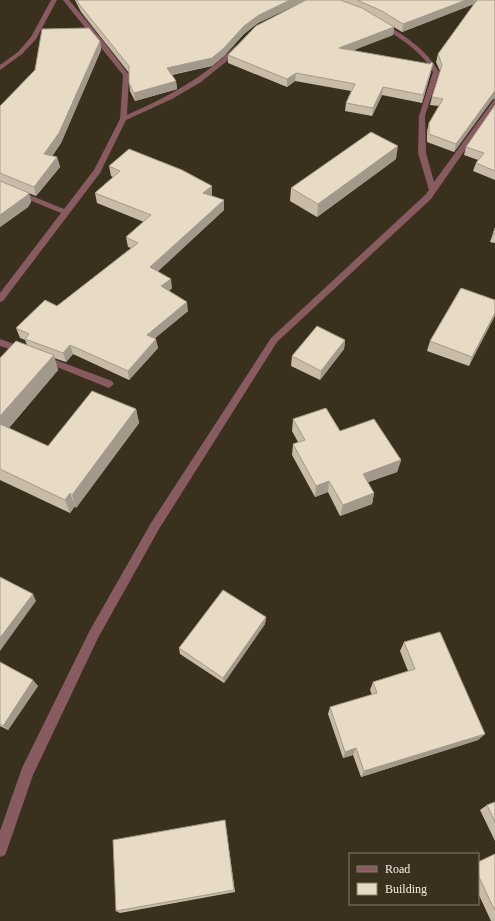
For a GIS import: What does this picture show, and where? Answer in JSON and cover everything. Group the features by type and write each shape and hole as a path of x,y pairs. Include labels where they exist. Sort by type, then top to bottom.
{"street":[{"path":"0,68 20,53 34,38 54,0"},
{"path":"0,300 97,171 123,119 126,75 98,38 66,0"},
{"path":"377,21 415,45 430,60 436,72 422,116 422,153 432,190"},
{"path":"123,119 155,105 191,86 223,63 244,40"},
{"path":"0,850 27,773 94,634 155,526 274,340 428,197 495,102"},
{"path":"0,185 65,212"},
{"path":"0,342 109,384"}],"building":[{"path":"77,0 290,0 259,15 244,26 224,48 212,58 167,68 176,81 134,93 129,83 129,66"},
{"path":"306,0 340,0 362,8 394,27 339,48 430,64 432,62 433,64 423,95 383,87 373,108 346,103 355,84 296,73 287,79 228,55 256,26"},
{"path":"357,0 466,0 403,24 382,11"},
{"path":"477,0 495,0 495,92 456,144 429,134 429,123 443,99 432,97 442,65 438,54"},
{"path":"89,28 100,41 59,133 44,154 57,157 34,187 0,173 0,106 35,70 42,29"},
{"path":"495,105 495,171 476,163 484,153 466,147"},
{"path":"371,132 398,146 318,204 291,188"},
{"path":"129,149 182,170 212,186 203,193 224,200 150,267 171,279 161,286 187,302 147,335 156,339 128,371 70,345 63,353 25,339 29,334 16,328 45,300 57,306 138,243 126,237 151,215 95,193 120,171 109,166"},
{"path":"0,181 29,193 0,215"},
{"path":"461,288 495,300 495,313 472,357 430,341"},
{"path":"317,326 345,340 321,371 292,356"},
{"path":"16,341 54,355 0,416 0,358"},
{"path":"92,391 136,409 72,495 70,493 65,500 0,469 0,424 48,446"},
{"path":"326,408 340,431 374,419 401,460 363,474 374,493 343,505 329,481 316,486 293,444 305,440 293,419"},
{"path":"0,577 33,594 0,638"},
{"path":"223,590 266,617 223,678 179,648"},
{"path":"440,632 485,734 364,771 356,748 345,752 330,707 377,693 373,682 415,669 404,642"},
{"path":"0,662 33,680 3,726 0,724"},
{"path":"495,802 495,822 487,805"},
{"path":"225,820 234,890 116,911 113,840"},
{"path":"495,854 495,911 479,877 479,862"}]}
